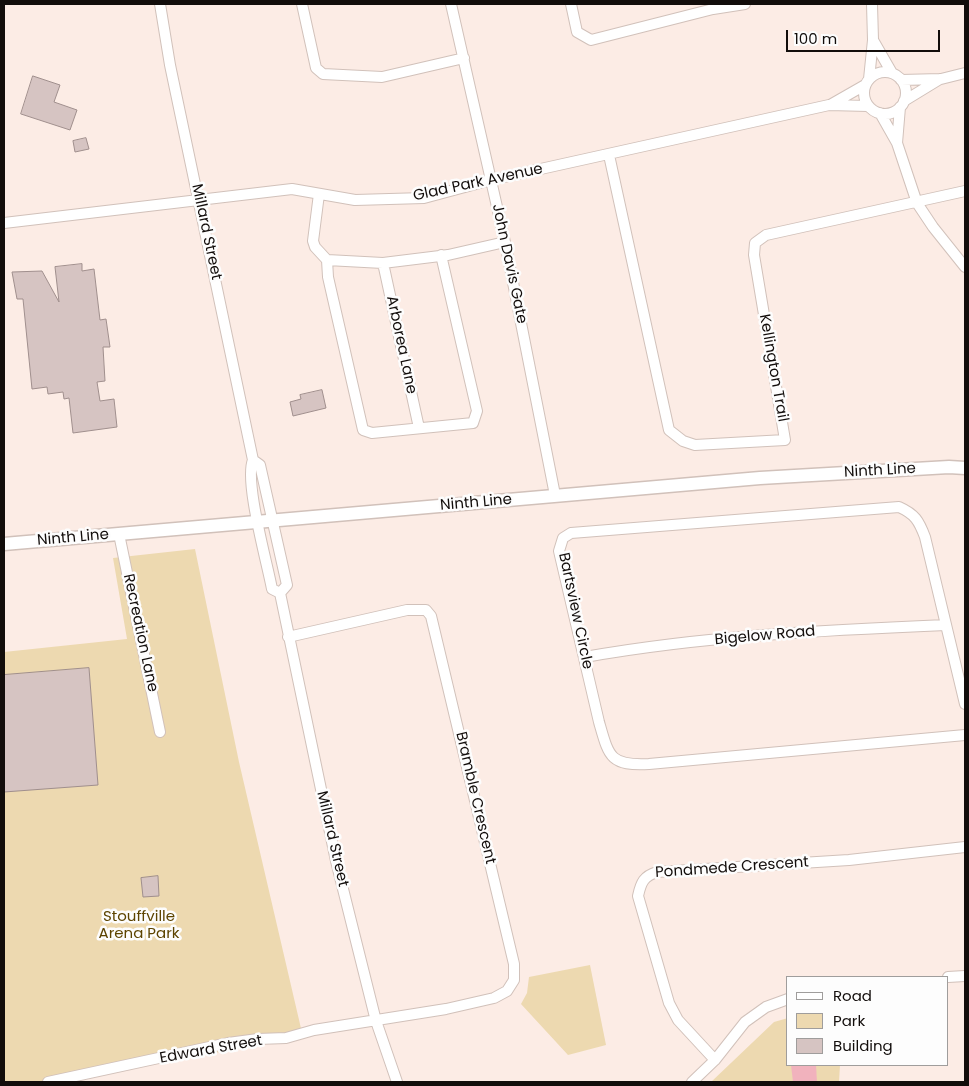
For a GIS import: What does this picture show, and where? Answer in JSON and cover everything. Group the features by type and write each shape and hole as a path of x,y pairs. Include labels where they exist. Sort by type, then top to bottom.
{"main road":[{"name":"Ninth Line","path":"949,467 965,463"},
{"name":"Ninth Line","path":"4,544 556,495 691,486 760,478 949,467 965,468"}],"street":[{"name":"Millard Street","path":"160,4 170,65 253,460 249,469 287,586 280,592"},
{"path":"302,4 316,68 323,74 382,77 464,58"},
{"name":"John Davis Gate","path":"451,4 505,242 556,495"},
{"path":"571,4 577,32 591,40 713,9 745,4"},
{"path":"872,4 873,40 865,100 868,106 880,113 897,143 903,166 918,203 933,226 965,267"},
{"path":"873,40 892,73 901,80 905,90 897,143"},
{"path":"867,82 879,72 892,73"},
{"path":"901,80 941,79 965,73"},
{"path":"880,113 894,111 941,79"},
{"name":"Glad Park Avenue","path":"829,105 867,82"},
{"name":"Glad Park Avenue","path":"4,223 292,189 354,200 424,198 491,180 829,105 868,106"},
{"name":"Kellington Trail","path":"609,155 669,430 683,441 695,445 785,440 754,255 755,243 766,235 918,203"},
{"path":"918,203 965,191"},
{"path":"319,194 313,241 315,247 327,260 328,277 363,430 372,433 472,422 477,411 441,255"},
{"path":"327,260 384,263 441,255 505,242"},
{"name":"Arborea Lane","path":"384,263 419,428"},
{"name":"Bartsview Circle","path":"965,704 933,568 919,521 913,513 899,507 571,533 563,538 559,551 584,657 606,746 610,755 618,762 629,765 965,735"},
{"name":"Millard Street","path":"265,522 272,589 280,592"},
{"name":"Recreation Lane","path":"119,534 160,732"},
{"name":"Millard Street","path":"280,592 336,861 376,1021 397,1082"},
{"name":"Bramble Crescent","path":"288,637 407,610 426,610 431,616 514,964 514,980 507,991 494,998 446,1009 376,1021"},
{"name":"Bigelow Road","path":"584,657 619,651 720,640 851,629 946,625"},
{"name":"Pondmede Crescent","path":"714,1060 678,1020 669,1003 638,896 641,884 647,875 657,872 849,860 965,847"},
{"path":"949,977 965,976"},
{"path":"692,1082 714,1060 745,1022 766,1006 786,1000"},
{"name":"Edward Street","path":"48,1082 258,1038 286,1038 314,1030 376,1021"}],"green space":[{"name":"Stouffville Arena Park","path":"195,549 239,762 303,1037 55,1082 4,1082 4,652 127,639 113,558"},
{"path":"590,965 606,1045 568,1055 521,1004 527,993 529,977"},
{"path":"786,1019 786,1066 840,1066 839,1082 711,1082 774,1022"}],"shaded area":[{"path":"791,1066 816,1066 817,1082 793,1082"}],"building":[{"path":"33,76 60,85 54,102 77,110 70,130 21,114"},
{"path":"86,138 89,149 75,152 73,141"},
{"path":"82,264 82,271 94,269 100,320 106,319 110,347 103,347 105,381 97,382 100,401 114,399 117,427 73,433 69,398 64,399 63,392 48,394 47,387 32,389 23,299 17,299 12,272 42,271 59,302 55,267"},
{"path":"322,390 326,408 293,416 290,402 301,399 300,395"},
{"path":"89,668 98,785 4,792 4,675"},
{"path":"158,876 159,896 143,897 141,878"}]}
